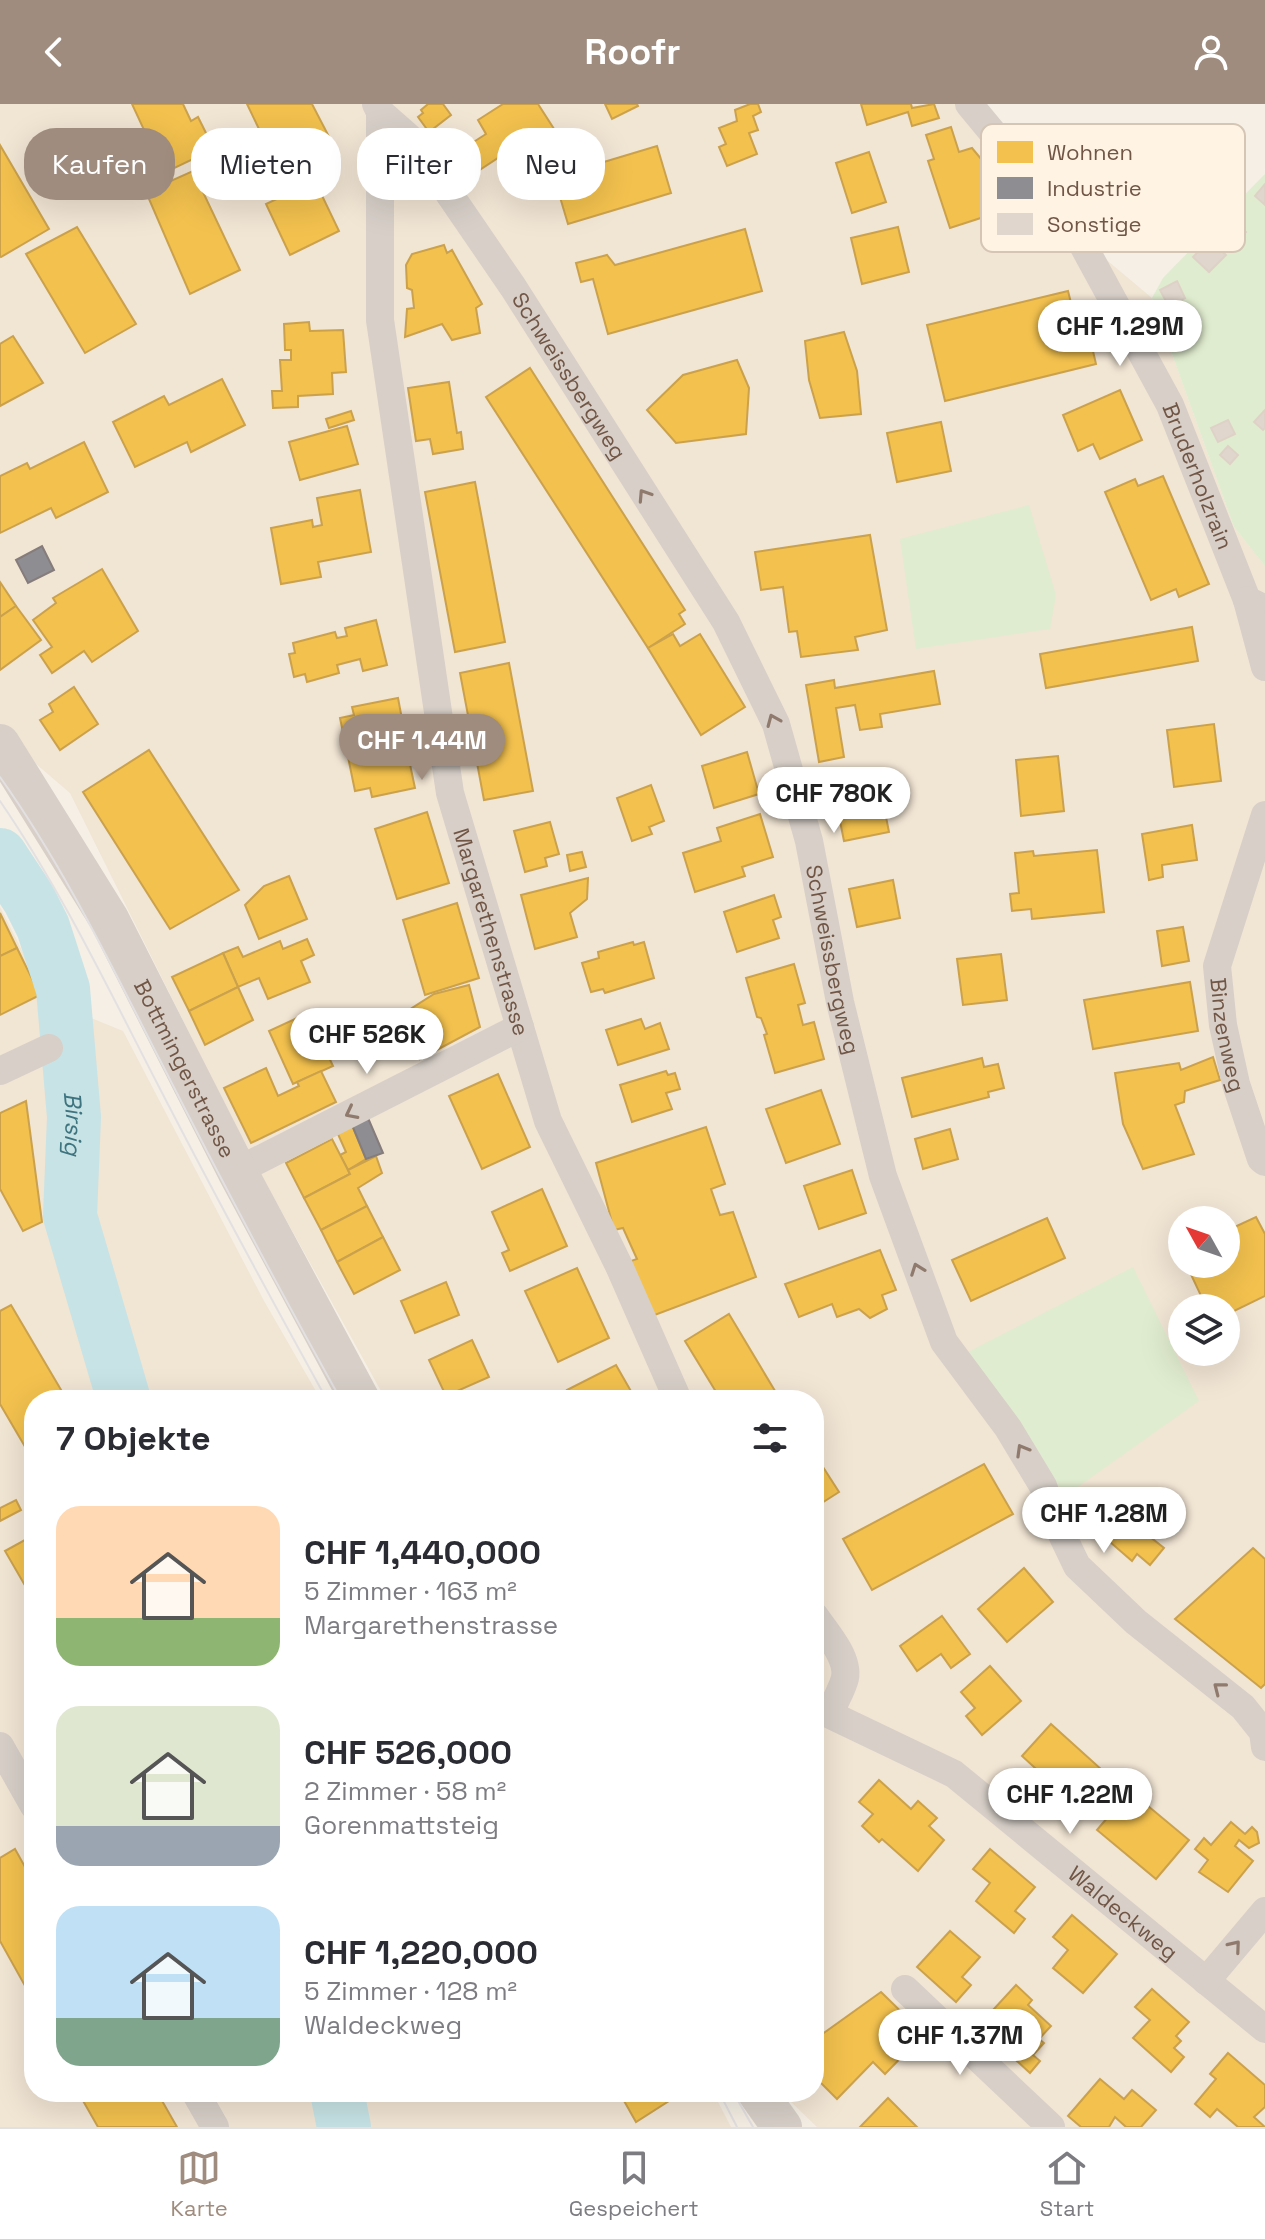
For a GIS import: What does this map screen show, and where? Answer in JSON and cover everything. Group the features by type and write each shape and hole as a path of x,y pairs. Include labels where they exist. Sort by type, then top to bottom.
{"main road":[{"name":"Bottmingerstrasse","path":"0,744 109,919 237,1171 355,1390"},
{"path":"764,2102 782,2127"}],"street":[{"name":"Bruderholzrain","path":"969,104 986,124"},
{"name":"Schweissbergweg","path":"378,108 413,141 508,280 726,622 776,724 809,841 840,1002 883,1176 944,1342 1008,1428 1043,1486 1077,1566 1136,1622 1243,1707 1263,1732 1265,1747"},
{"name":"Margarethenstrasse","path":"378,108 380,320 450,793 548,1121 620,1268 674,1390"},
{"name":"Bruderholzrain","path":"1087,252 1170,405 1256,604"},
{"path":"1256,604 1265,667"},
{"name":"Binzenweg","path":"1265,815 1217,966 1223,1025 1236,1084 1256,1145 1265,1162"},
{"path":"237,1171 520,1027"},
{"path":"0,1071 49,1048"},
{"path":"824,1630 845,1668 845,1677 824,1707"},
{"name":"Waldeckweg","path":"824,1711 954,1774 1265,2029"},
{"path":"0,1746 24,1788"},
{"path":"1206,1981 1265,1911"},
{"path":"905,1989 1051,2127"},
{"path":"201,2102 215,2127"}],"shaded area":[{"path":"0,104 969,104 986,124 981,124 981,252 1097,252 1152,298 1234,527 1265,566 1265,2127 817,2127 791,2102 824,2102 824,1390 380,1390 247,1149 70,793 0,733"},
{"path":"0,907 47,1000 123,1031 264,1301 315,1390 24,1390 24,2102 718,2102 731,2127 0,2127"}],"green space":[{"path":"1265,174 1265,566 1234,527 1152,298 1163,278 1188,252 1245,252 1245,194"},
{"path":"1029,505 1056,595 1050,629 916,649 900,539"},
{"path":"1133,1267 1168,1338 1168,1366 1182,1366 1199,1401 1065,1496 968,1352"}],"building: Wohnen":[{"path":"132,104 183,104 191,121 198,117 204,128 191,128 191,160 175,168 175,128 143,128"},
{"path":"247,104 312,104 324,128 259,128"},
{"path":"428,104 443,104 451,115 434,128 426,128 418,117 423,113 421,110"},
{"path":"503,104 538,104 553,128 497,128 497,159 481,169 481,137 486,134 478,120"},
{"path":"605,104 637,104 638,106 612,119"},
{"path":"758,104 761,112 753,116 758,130 749,133 757,154 727,166 719,147 726,144 719,128 737,121 735,110"},
{"path":"861,104 911,104 912,108 934,104 939,118 912,126 908,112 867,125"},
{"path":"951,127 959,152 972,148 981,159 981,218 950,228 928,161 934,159 926,135"},
{"path":"0,145 24,186 24,200 32,200 49,229 0,256"},
{"path":"657,146 671,193 568,224 561,200 605,200 605,162"},
{"path":"869,152 886,202 852,213 836,163"},
{"path":"191,172 191,200 207,200 240,270 190,294 149,200 175,200 175,179"},
{"path":"275,200 324,200 339,231 290,255 266,204"},
{"path":"77,227 136,324 85,353 26,254"},
{"path":"898,227 909,272 862,284 851,238"},
{"path":"745,229 762,291 608,334 593,279 581,282 576,263 607,255 615,265"},
{"path":"444,245 447,253 452,250 482,304 476,308 480,333 452,340 442,324 405,337 407,309 414,308 412,290 407,288 406,265 412,254"},
{"path":"1068,291 1072,307 1082,304 1096,364 945,401 927,325"},
{"path":"309,322 310,331 343,330 346,372 332,373 333,394 298,396 298,407 273,408 272,391 282,391 280,360 291,360 291,350 285,350 284,324"},
{"path":"844,332 857,371 861,414 820,418 809,380 805,341"},
{"path":"13,336 43,383 0,406 0,344"},
{"path":"737,360 749,388 746,434 676,443 647,410 683,375"},
{"path":"530,368 685,610 679,614 685,624 648,648 486,397"},
{"path":"222,379 245,425 191,452 187,442 135,467 113,422 164,396 169,405"},
{"path":"449,382 457,433 461,432 463,449 433,454 430,439 416,441 408,388"},
{"path":"1120,390 1142,440 1100,459 1093,444 1078,451 1063,415"},
{"path":"351,411 354,420 329,428 326,419"},
{"path":"941,422 951,471 897,482 887,433"},
{"path":"347,426 358,464 300,480 289,442"},
{"path":"84,442 108,492 56,518 51,508 0,533 0,476 27,463 30,469"},
{"path":"1163,476 1209,584 1179,597 1176,589 1151,600 1105,492 1135,479 1138,486"},
{"path":"475,482 505,642 455,652 425,492"},
{"path":"360,490 371,552 318,562 321,577 281,584 271,528 312,520 313,527 322,525 317,498"},
{"path":"870,535 887,630 855,637 858,650 801,657 797,631 789,632 783,587 761,590 755,552"},
{"path":"102,569 138,631 92,662 84,651 52,673 40,655 52,647 33,620 56,603 53,598"},
{"path":"0,582 16,606 0,617"},
{"path":"16,606 41,640 0,670 0,617"},
{"path":"376,620 387,665 363,671 360,659 337,665 339,673 307,682 305,674 294,677 289,654 295,653 293,643 335,632 337,638 347,636 345,628"},
{"path":"1192,627 1198,661 1046,688 1040,654"},
{"path":"673,634 680,646 700,634 745,707 701,735 648,648"},
{"path":"509,663 533,791 484,800 460,673"},
{"path":"934,671 940,704 880,714 882,727 860,730 855,705 836,708 844,757 819,762 806,685 834,680 835,688"},
{"path":"74,687 98,724 60,750 40,720 53,712 49,704"},
{"path":"398,698 405,735 397,737 400,753 408,755 415,788 372,797 370,788 355,791 340,718 354,715 352,707"},
{"path":"1214,724 1221,781 1174,787 1167,730"},
{"path":"149,750 239,890 170,929 83,792"},
{"path":"747,752 759,794 714,808 702,766"},
{"path":"1058,756 1064,811 1021,816 1016,760"},
{"path":"877,772 889,832 844,841 832,781"},
{"path":"651,785 664,821 649,827 652,834 632,841 617,798"},
{"path":"427,812 449,883 397,899 375,829"},
{"path":"760,814 773,857 742,867 745,876 695,892 683,853 721,841 717,828"},
{"path":"550,822 559,854 545,858 547,866 525,872 514,831"},
{"path":"1192,825 1197,860 1162,865 1163,877 1149,880 1142,834"},
{"path":"1097,850 1104,912 1032,919 1031,909 1012,911 1010,894 1019,893 1015,853 1033,851 1034,856"},
{"path":"582,852 586,867 570,871 567,855"},
{"path":"289,876 307,919 259,939 245,905 264,886"},
{"path":"588,878 587,899 570,913 577,937 535,949 521,895"},
{"path":"893,880 900,918 857,927 849,889"},
{"path":"774,895 781,917 773,920 779,938 737,952 724,912"},
{"path":"457,903 479,978 425,995 403,920"},
{"path":"0,913 17,948 0,956"},
{"path":"1183,927 1189,961 1162,966 1157,931"},
{"path":"307,939 314,955 301,961 310,982 268,999 259,978 238,987 223,953 238,947 243,957 280,941 283,949"},
{"path":"633,942 634,945 644,942 654,978 605,993 603,989 591,992 582,963 599,958 598,952"},
{"path":"17,948 40,995 0,1015 0,956"},
{"path":"223,953 238,987 189,1011 172,977"},
{"path":"1001,954 1007,1000 963,1005 957,959"},
{"path":"794,964 805,1003 798,1005 803,1025 814,1022 824,1059 775,1073 764,1035 767,1034 761,1018 757,1017 746,978"},
{"path":"1190,982 1198,1031 1093,1049 1084,1000"},
{"path":"469,985 480,1027 420,1059 414,1040 419,1037 409,1010 434,994"},
{"path":"238,987 253,1020 205,1045 189,1011"},
{"path":"308,1013 333,1066 293,1084 269,1031"},
{"path":"641,1019 645,1029 660,1023 669,1049 618,1065 606,1030"},
{"path":"1213,1057 1220,1080 1185,1091 1184,1102 1175,1105 1194,1154 1143,1169 1123,1124 1115,1073 1179,1063 1181,1070"},
{"path":"982,1058 984,1067 998,1064 1004,1088 988,1092 989,1097 912,1117 902,1078"},
{"path":"266,1068 278,1096 299,1086 297,1082 321,1071 336,1102 251,1143 224,1088"},
{"path":"666,1071 668,1075 675,1073 680,1089 666,1093 672,1109 632,1122 620,1085"},
{"path":"498,1074 530,1147 482,1169 449,1096"},
{"path":"821,1090 840,1144 786,1163 766,1109"},
{"path":"26,1101 42,1222 23,1231 0,1189 0,1113"},
{"path":"352,1125 366,1159 348,1170 340,1155 346,1152 337,1132"},
{"path":"706,1127 725,1184 711,1189 720,1215 733,1212 756,1277 652,1316 628,1262 637,1259 623,1228 614,1230 596,1163"},
{"path":"950,1129 958,1159 923,1169 915,1139"},
{"path":"332,1139 350,1174 304,1198 286,1163"},
{"path":"376,1156 382,1173 358,1188 367,1206 321,1230 304,1198 350,1174 348,1170"},
{"path":"852,1170 866,1213 819,1229 804,1186"},
{"path":"542,1189 567,1246 510,1271 502,1253 509,1250 492,1212"},
{"path":"367,1206 383,1237 337,1262 321,1230"},
{"path":"1256,1217 1265,1234 1265,1296 1240,1308 1240,1294 1200,1294 1193,1278 1240,1278 1240,1224"},
{"path":"1047,1218 1065,1258 971,1301 952,1260"},
{"path":"383,1237 400,1270 354,1294 337,1262"},
{"path":"880,1250 896,1290 882,1295 887,1309 870,1318 859,1309 837,1317 832,1304 799,1317 785,1284"},
{"path":"577,1268 609,1338 558,1362 525,1291"},
{"path":"446,1282 459,1315 415,1333 401,1301"},
{"path":"11,1305 61,1390 24,1390 24,1445 0,1404 0,1311"},
{"path":"729,1314 774,1390 715,1390 685,1341"},
{"path":"472,1340 489,1377 460,1390 443,1390 429,1360"},
{"path":"616,1365 630,1390 567,1390"},
{"path":"984,1464 1013,1514 872,1590 843,1539"},
{"path":"824,1469 839,1492 824,1502"},
{"path":"1122,1499 1156,1528 1149,1536 1164,1548 1150,1565 1137,1554 1132,1561 1095,1529"},
{"path":"16,1500 21,1510 0,1521 0,1508"},
{"path":"24,1541 24,1584 5,1551"},
{"path":"1253,1548 1265,1559 1265,1684 1261,1688 1175,1619"},
{"path":"1024,1568 1053,1602 1007,1642 978,1609"},
{"path":"942,1616 970,1654 951,1668 941,1654 917,1671 900,1646"},
{"path":"990,1666 1021,1701 982,1735 966,1716 975,1708 961,1692"},
{"path":"1051,1724 1102,1770 1072,1802 1022,1756"},
{"path":"879,1780 911,1809 918,1801 937,1818 929,1826 944,1840 918,1871 862,1826 873,1814 859,1802"},
{"path":"1130,1791 1189,1840 1156,1879 1097,1830"},
{"path":"1231,1822 1245,1834 1252,1827 1257,1832 1259,1843 1249,1848 1239,1840 1235,1846 1253,1861 1228,1892 1199,1872 1208,1860 1195,1849 1204,1838 1211,1845"},
{"path":"15,1849 24,1865 24,1984 0,1941 0,1858"},
{"path":"990,1849 1035,1887 1015,1911 1025,1919 1014,1933 976,1901 990,1883 973,1869"},
{"path":"1072,1915 1117,1954 1083,1993 1053,1968 1068,1950 1053,1937"},
{"path":"950,1931 980,1957 962,1977 971,1985 956,2002 917,1967"},
{"path":"1016,1985 1032,2000 1028,2005 1051,2026 1039,2039 1044,2043 1033,2055 1040,2061 1030,2073 995,2041 1009,2026 993,2010"},
{"path":"1152,1989 1189,2022 1176,2036 1181,2041 1174,2048 1184,2057 1171,2072 1133,2038 1150,2020 1135,2007"},
{"path":"881,1992 924,2034 885,2074 873,2062 837,2099 824,2086 824,2033"},
{"path":"1228,2053 1265,2085 1265,2107 1254,2117 1265,2127 1238,2127 1217,2109 1210,2117 1195,2104 1216,2079 1210,2074"},
{"path":"1100,2079 1124,2099 1132,2090 1156,2110 1141,2127 1126,2127 1115,2117 1109,2127 1081,2127 1068,2116"},
{"path":"888,2098 917,2127 860,2127"},
{"path":"84,2102 163,2102 177,2127 98,2127"},
{"path":"625,2102 667,2102 636,2122"}],"building: Industrie":[{"path":"42,546 54,570 28,583 16,560"},
{"path":"368,1118 383,1153 366,1159 352,1125"}],"building: Sonstige":[{"path":"1265,184 1265,205 1255,196"},
{"path":"1198,252 1223,252 1226,255 1209,272 1193,257"},
{"path":"1177,281 1185,298 1169,307 1160,290"},
{"path":"1265,410 1265,428 1263,430 1254,422"},
{"path":"1228,420 1235,434 1218,442 1211,428"},
{"path":"1228,446 1238,455 1230,464 1220,455"}],"waterway":[{"name":"Birsig","path":"0,855 43,927 63,989 74,1117 70,1216 121,1390"},
{"name":"Birsig","path":"339,2102 344,2127"}],"tram line":[{"path":"0,777 86,917 227,1190 336,1390"},
{"path":"0,801 83,940 322,1390"},
{"path":"724,2102 737,2127"},
{"path":"739,2102 753,2127"}]}
